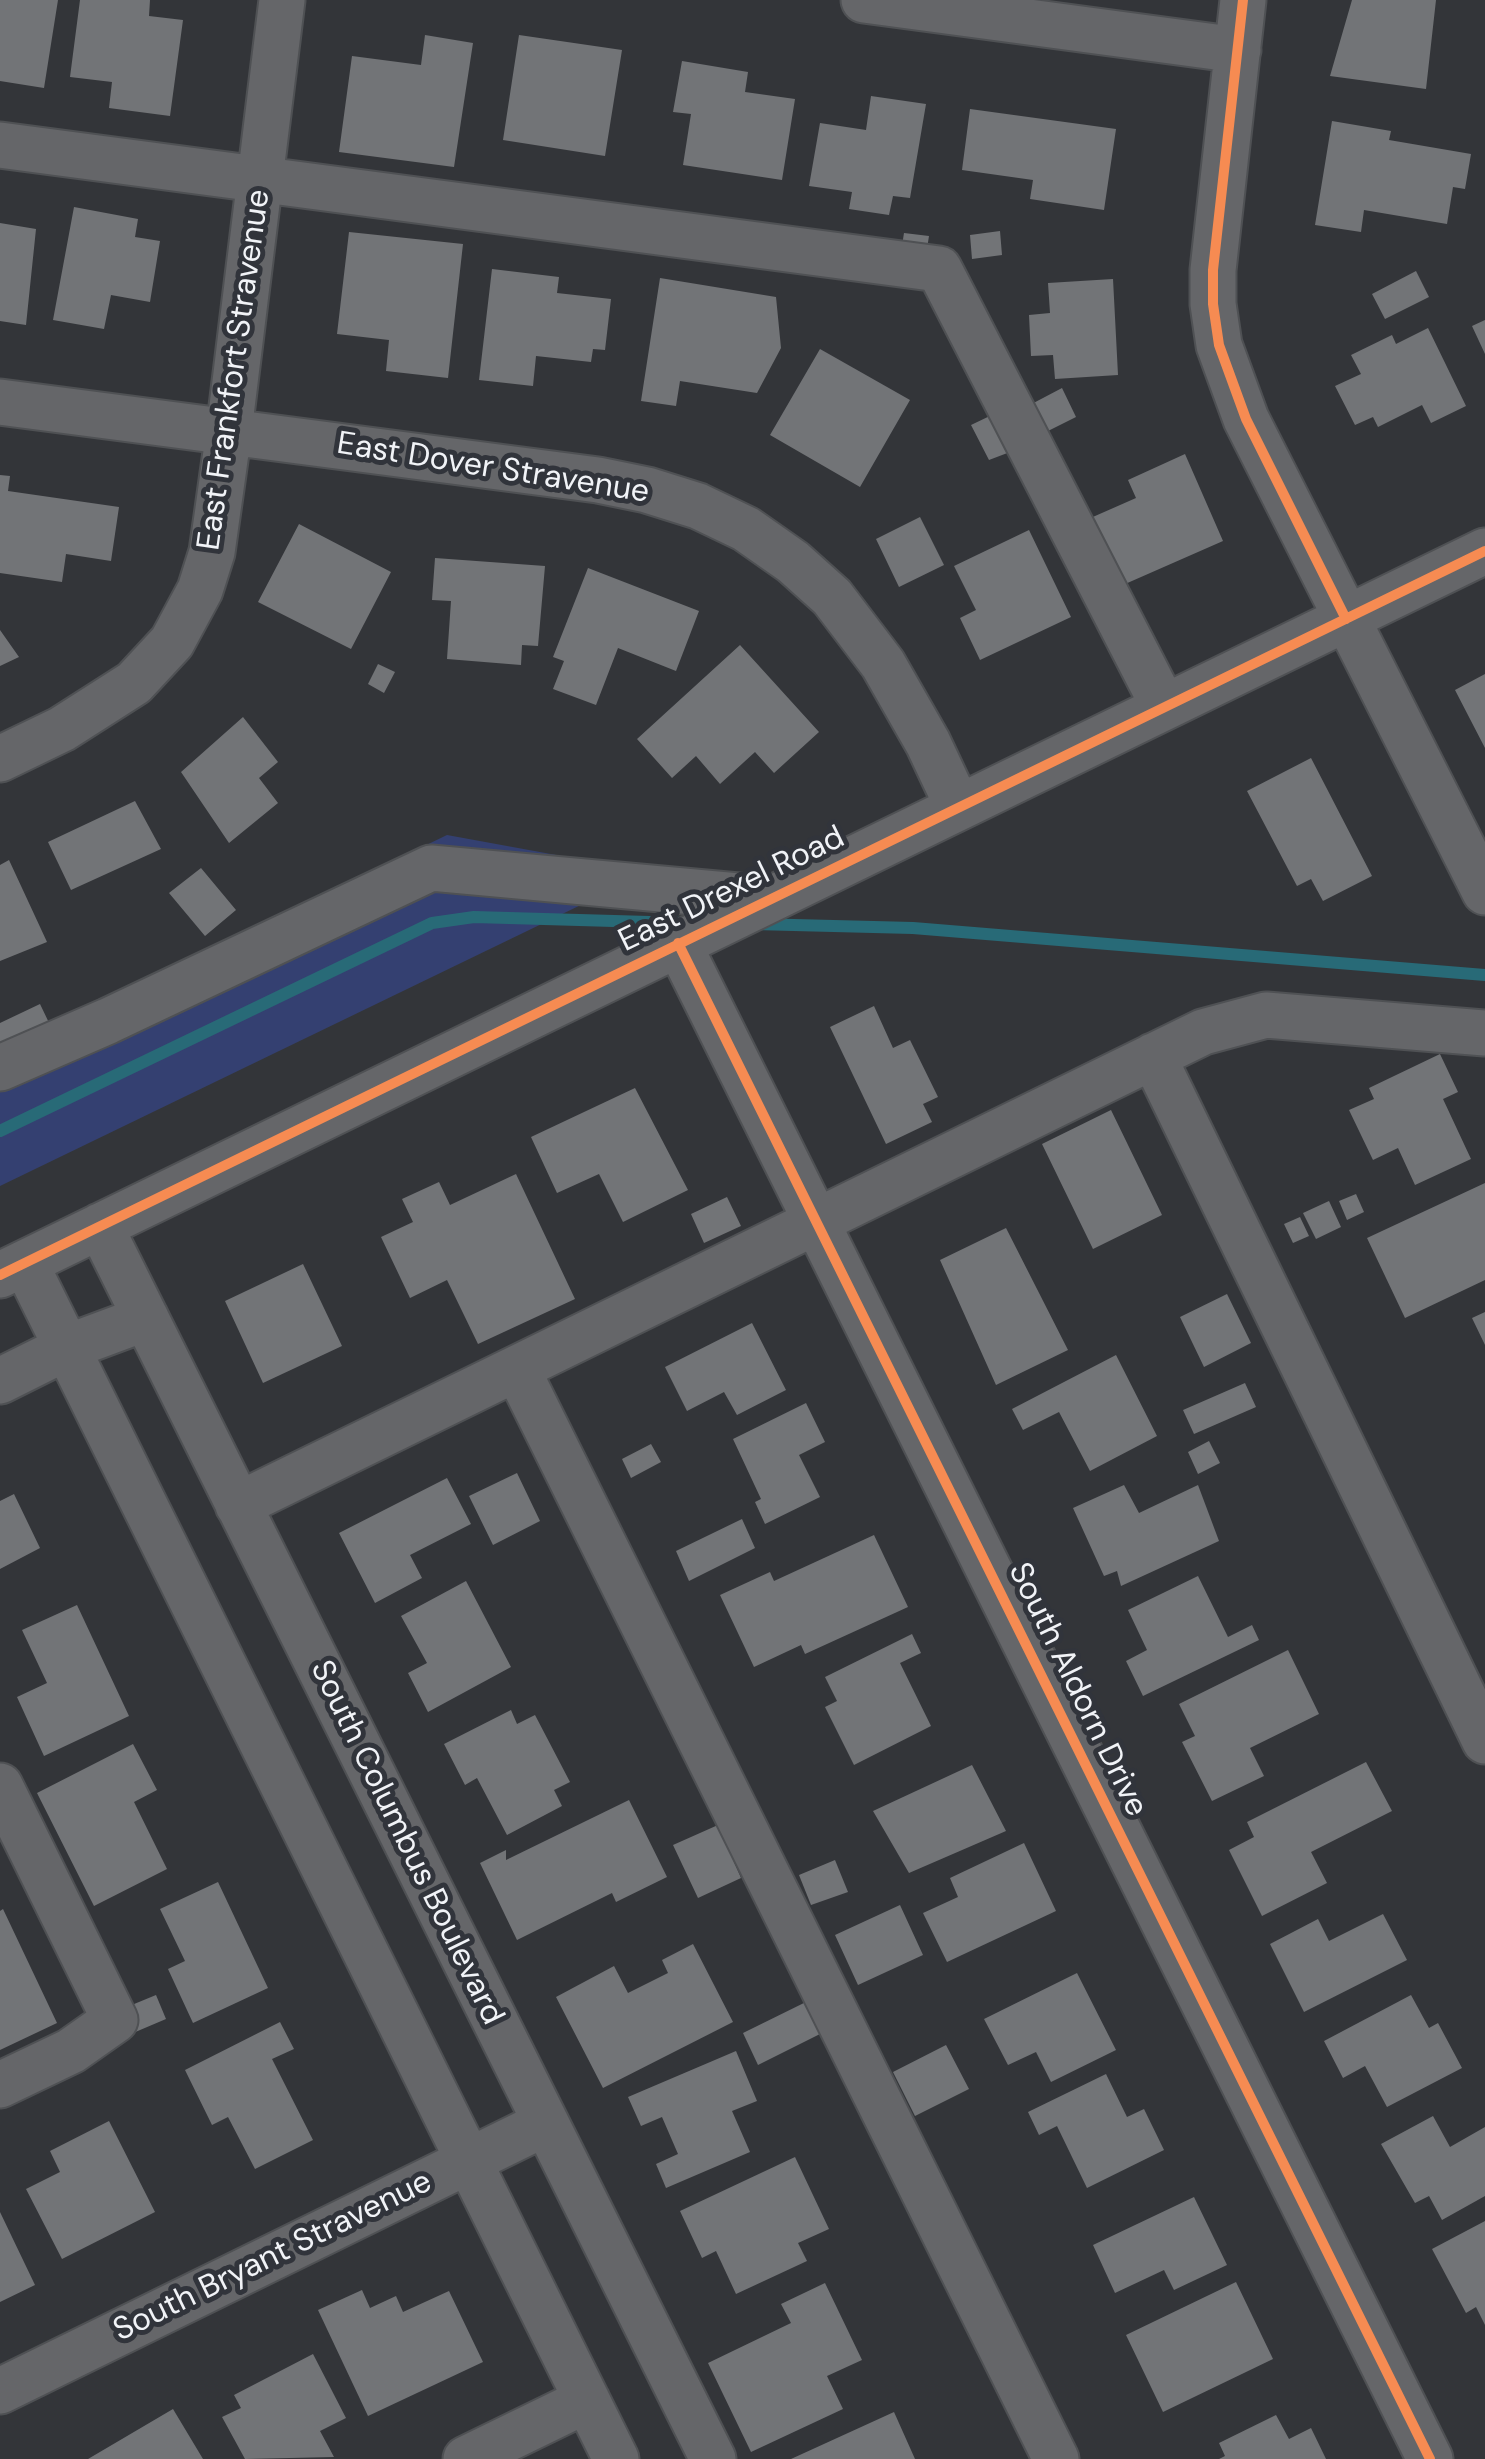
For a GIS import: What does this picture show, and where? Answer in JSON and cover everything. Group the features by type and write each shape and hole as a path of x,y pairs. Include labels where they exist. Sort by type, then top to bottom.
{"street":[{"name":"East Frankfort Stravenue","path":"0,759 116,697 149,670 172,642 208,570 229,432 282,0"},
{"path":"864,0 1238,50"},
{"path":"1243,0 1213,270 1213,304 1220,345 1246,419 1485,892"},
{"path":"0,146 939,269 1164,707"},
{"name":"East Dover Stravenue","path":"0,402 614,483 698,506 746,529 793,562 860,630 906,703 958,807"},
{"name":"East Drexel Road","path":"12,1268 1485,551"},
{"path":"0,1068 431,868 774,899"},
{"name":"South Aldorn Drive","path":"678,943 1430,2459"},
{"path":"238,1505 1203,1032 1266,1016 1485,1034"},
{"path":"1154,1056 1485,1741"},
{"name":"South Columbus Boulevard","path":"100,1226 713,2459"},
{"path":"12,1268 68,1348 616,2459"},
{"path":"0,1381 68,1348 146,1318"},
{"path":"517,1369 1056,2459"},
{"path":"0,1786 115,2020 72,2051 0,2085"},
{"name":"South Bryant Stravenue","path":"0,2391 546,2123"},
{"path":"466,2459 587,2400"}],"shaded area":[{"path":"447,835 649,872 0,1186 0,1052"}],"building":[{"path":"0,0 58,0 44,88 0,81"},
{"path":"80,0 150,0 149,16 183,20 170,116 109,108 112,82 70,77"},
{"path":"1352,0 1436,0 1426,89 1330,76"},
{"path":"425,35 473,43 454,167 339,152 352,56 421,65"},
{"path":"519,35 622,50 605,156 503,140"},
{"path":"682,61 748,72 745,92 795,99 782,180 683,165 691,114 673,112"},
{"path":"871,96 926,104 910,198 893,196 889,215 849,209 852,192 809,186 820,123 866,130"},
{"path":"970,109 1116,129 1104,210 1030,199 1033,180 962,170"},
{"path":"1332,121 1391,131 1389,140 1471,154 1465,189 1453,187 1447,224 1364,210 1361,232 1315,225"},
{"path":"74,207 138,219 135,237 160,241 150,302 111,295 104,329 53,320"},
{"path":"0,223 36,229 26,325 0,321"},
{"path":"1000,231 1002,255 972,259 970,235"},
{"path":"349,232 463,244 448,378 386,371 389,340 337,334"},
{"path":"904,233 929,236 926,255 901,252"},
{"path":"492,269 559,277 557,293 611,299 605,350 593,349 591,362 536,356 533,386 479,380"},
{"path":"1416,271 1429,297 1385,319 1372,294"},
{"path":"660,278 776,297 781,348 757,393 680,381 676,406 641,401"},
{"path":"1113,279 1118,375 1055,379 1053,355 1031,356 1029,315 1050,313 1048,283"},
{"path":"1485,320 1485,354 1472,326"},
{"path":"1428,328 1466,406 1431,423 1422,405 1378,427 1373,417 1355,425 1335,386 1361,374 1351,355 1392,335 1396,344"},
{"path":"820,349 910,400 860,487 770,435"},
{"path":"1062,388 1076,417 1038,436 1024,408"},
{"path":"994,414 1010,452 989,460 971,425"},
{"path":"1185,454 1223,541 1116,588 1086,520 1136,498 1128,480"},
{"path":"0,475 10,476 8,491 119,507 111,561 66,554 62,582 0,573"},
{"path":"920,517 944,565 899,587 876,539"},
{"path":"299,524 391,572 351,649 258,602"},
{"path":"1029,530 1071,617 980,660 960,618 976,610 954,566"},
{"path":"435,558 545,566 538,646 522,645 521,665 447,659 451,601 432,600"},
{"path":"588,568 699,611 676,671 618,648 596,705 553,689 564,661 553,657"},
{"path":"0,630 19,657 0,666"},
{"path":"740,645 819,732 774,773 755,752 720,784 696,756 672,778 637,739"},
{"path":"378,664 395,672 384,693 368,684"},
{"path":"1485,674 1485,748 1455,690"},
{"path":"243,717 278,762 259,778 278,803 229,843 181,772"},
{"path":"1311,758 1372,876 1323,901 1311,879 1297,886 1247,791"},
{"path":"135,801 161,849 71,890 48,842"},
{"path":"9,860 47,942 0,961 0,865"},
{"path":"201,868 236,910 205,936 169,893"},
{"path":"40,1004 51,1027 0,1050 0,1023"},
{"path":"874,1006 893,1048 910,1040 938,1097 923,1104 932,1122 886,1144 830,1027"},
{"path":"1440,1054 1458,1092 1443,1099 1471,1159 1415,1185 1398,1148 1373,1160 1349,1110 1374,1099 1369,1088"},
{"path":"635,1088 688,1190 623,1222 599,1174 557,1193 531,1137"},
{"path":"1111,1110 1162,1215 1093,1249 1042,1144"},
{"path":"516,1174 575,1299 478,1344 447,1280 410,1298 381,1237 413,1222 402,1199 439,1182 450,1205"},
{"path":"1485,1183 1485,1280 1405,1318 1367,1238"},
{"path":"1356,1194 1364,1212 1347,1220 1339,1201"},
{"path":"727,1197 741,1226 704,1243 691,1214"},
{"path":"1329,1201 1341,1227 1316,1239 1303,1213"},
{"path":"1300,1217 1309,1236 1293,1243 1284,1224"},
{"path":"1006,1228 1068,1350 996,1385 940,1260"},
{"path":"303,1264 342,1346 263,1383 225,1301"},
{"path":"1227,1294 1251,1343 1204,1367 1180,1317"},
{"path":"1485,1312 1485,1345 1472,1318"},
{"path":"752,1323 786,1390 737,1415 724,1392 687,1411 665,1367"},
{"path":"1116,1355 1157,1436 1090,1471 1059,1412 1023,1430 1012,1409"},
{"path":"1245,1383 1256,1407 1194,1434 1183,1410"},
{"path":"806,1403 825,1442 799,1455 820,1497 765,1524 755,1502 761,1499 733,1439"},
{"path":"1209,1441 1220,1463 1198,1474 1188,1452"},
{"path":"651,1444 661,1462 631,1478 622,1459"},
{"path":"517,1473 540,1521 493,1545 469,1496"},
{"path":"447,1478 471,1524 410,1555 422,1578 375,1603 339,1533"},
{"path":"1124,1485 1139,1513 1198,1485 1219,1541 1121,1586 1117,1571 1104,1576 1073,1508"},
{"path":"14,1494 40,1548 0,1569 0,1501"},
{"path":"742,1519 755,1548 689,1581 676,1551"},
{"path":"874,1535 908,1607 805,1654 801,1645 754,1667 720,1595 770,1572 774,1581"},
{"path":"1198,1576 1228,1637 1252,1625 1259,1640 1143,1696 1126,1661 1147,1650 1128,1610"},
{"path":"466,1581 511,1667 428,1712 408,1673 427,1663 401,1616"},
{"path":"77,1605 129,1716 44,1756 17,1697 47,1683 22,1630"},
{"path":"912,1634 921,1653 900,1663 931,1726 854,1765 825,1707 837,1701 825,1677"},
{"path":"1288,1650 1319,1714 1250,1748 1264,1776 1212,1801 1182,1742 1195,1736 1179,1704"},
{"path":"511,1710 517,1724 535,1715 570,1782 554,1790 562,1806 507,1835 477,1778 465,1785 444,1744"},
{"path":"133,1744 157,1790 134,1802 167,1869 94,1906 37,1793"},
{"path":"1366,1762 1392,1811 1311,1852 1327,1883 1262,1916 1229,1850 1254,1837 1247,1822"},
{"path":"972,1765 1006,1831 909,1873 873,1811"},
{"path":"629,1800 667,1877 616,1902 612,1893 517,1940 480,1863 506,1850 506,1860"},
{"path":"718,1825 741,1878 698,1898 673,1845"},
{"path":"1024,1843 1056,1911 947,1962 923,1913 958,1897 950,1878"},
{"path":"835,1860 848,1892 811,1905 799,1875"},
{"path":"218,1882 268,1988 193,2023 168,1969 185,1961 160,1909"},
{"path":"900,1905 923,1955 858,1985 835,1935"},
{"path":"3,1909 57,2023 0,2050 0,1911"},
{"path":"1383,1914 1407,1960 1304,2012 1270,1944 1318,1919 1329,1941"},
{"path":"693,1944 733,2022 603,2088 556,1997 614,1966 628,1993 668,1973 662,1960"},
{"path":"1077,1973 1116,2050 1051,2082 1036,2052 1008,2065 984,2019"},
{"path":"156,1995 166,2019 133,2033 122,2009"},
{"path":"1411,1995 1429,2028 1438,2023 1462,2068 1387,2107 1365,2066 1343,2078 1324,2041"},
{"path":"812,1999 828,2030 758,2065 743,2033"},
{"path":"280,2022 294,2049 272,2059 313,2140 255,2169 228,2117 212,2125 185,2070"},
{"path":"946,2045 969,2089 915,2116 893,2072"},
{"path":"736,2051 757,2101 732,2111 750,2152 666,2188 656,2164 678,2154 662,2117 641,2126 628,2097"},
{"path":"1106,2074 1127,2117 1144,2109 1164,2150 1087,2188 1057,2126 1039,2135 1028,2112"},
{"path":"1433,2116 1450,2147 1485,2127 1485,2196 1442,2220 1429,2196 1415,2203 1381,2144"},
{"path":"109,2121 155,2212 62,2259 26,2189 60,2172 50,2151"},
{"path":"795,2157 829,2229 798,2243 807,2261 736,2294 716,2251 702,2258 680,2211"},
{"path":"1194,2197 1227,2265 1174,2290 1164,2270 1115,2293 1093,2245"},
{"path":"0,2212 35,2285 0,2302"},
{"path":"1485,2221 1485,2325 1476,2307 1466,2313 1432,2249"},
{"path":"1236,2282 1273,2359 1163,2412 1126,2335"},
{"path":"825,2283 862,2360 827,2376 843,2409 751,2452 708,2363 791,2323 781,2304"},
{"path":"362,2290 370,2308 396,2296 403,2312 449,2291 483,2362 368,2416 318,2310"},
{"path":"313,2354 346,2418 320,2431 334,2457 245,2459 222,2417 241,2408 234,2395"},
{"path":"173,2409 203,2459 88,2459"},
{"path":"894,2412 915,2459 791,2459"},
{"path":"1276,2415 1289,2439 1311,2428 1326,2459 1219,2459 1225,2456 1219,2443"}],"waterway":[{"path":"0,1131 432,923 474,917 684,923"},
{"path":"754,924 913,928 1485,975"}],"cycle path":[{"path":"1243,0 1213,270 1219,345 1246,419 1346,619"},
{"path":"0,1275 1485,551"},
{"path":"678,943 1430,2459"}]}
